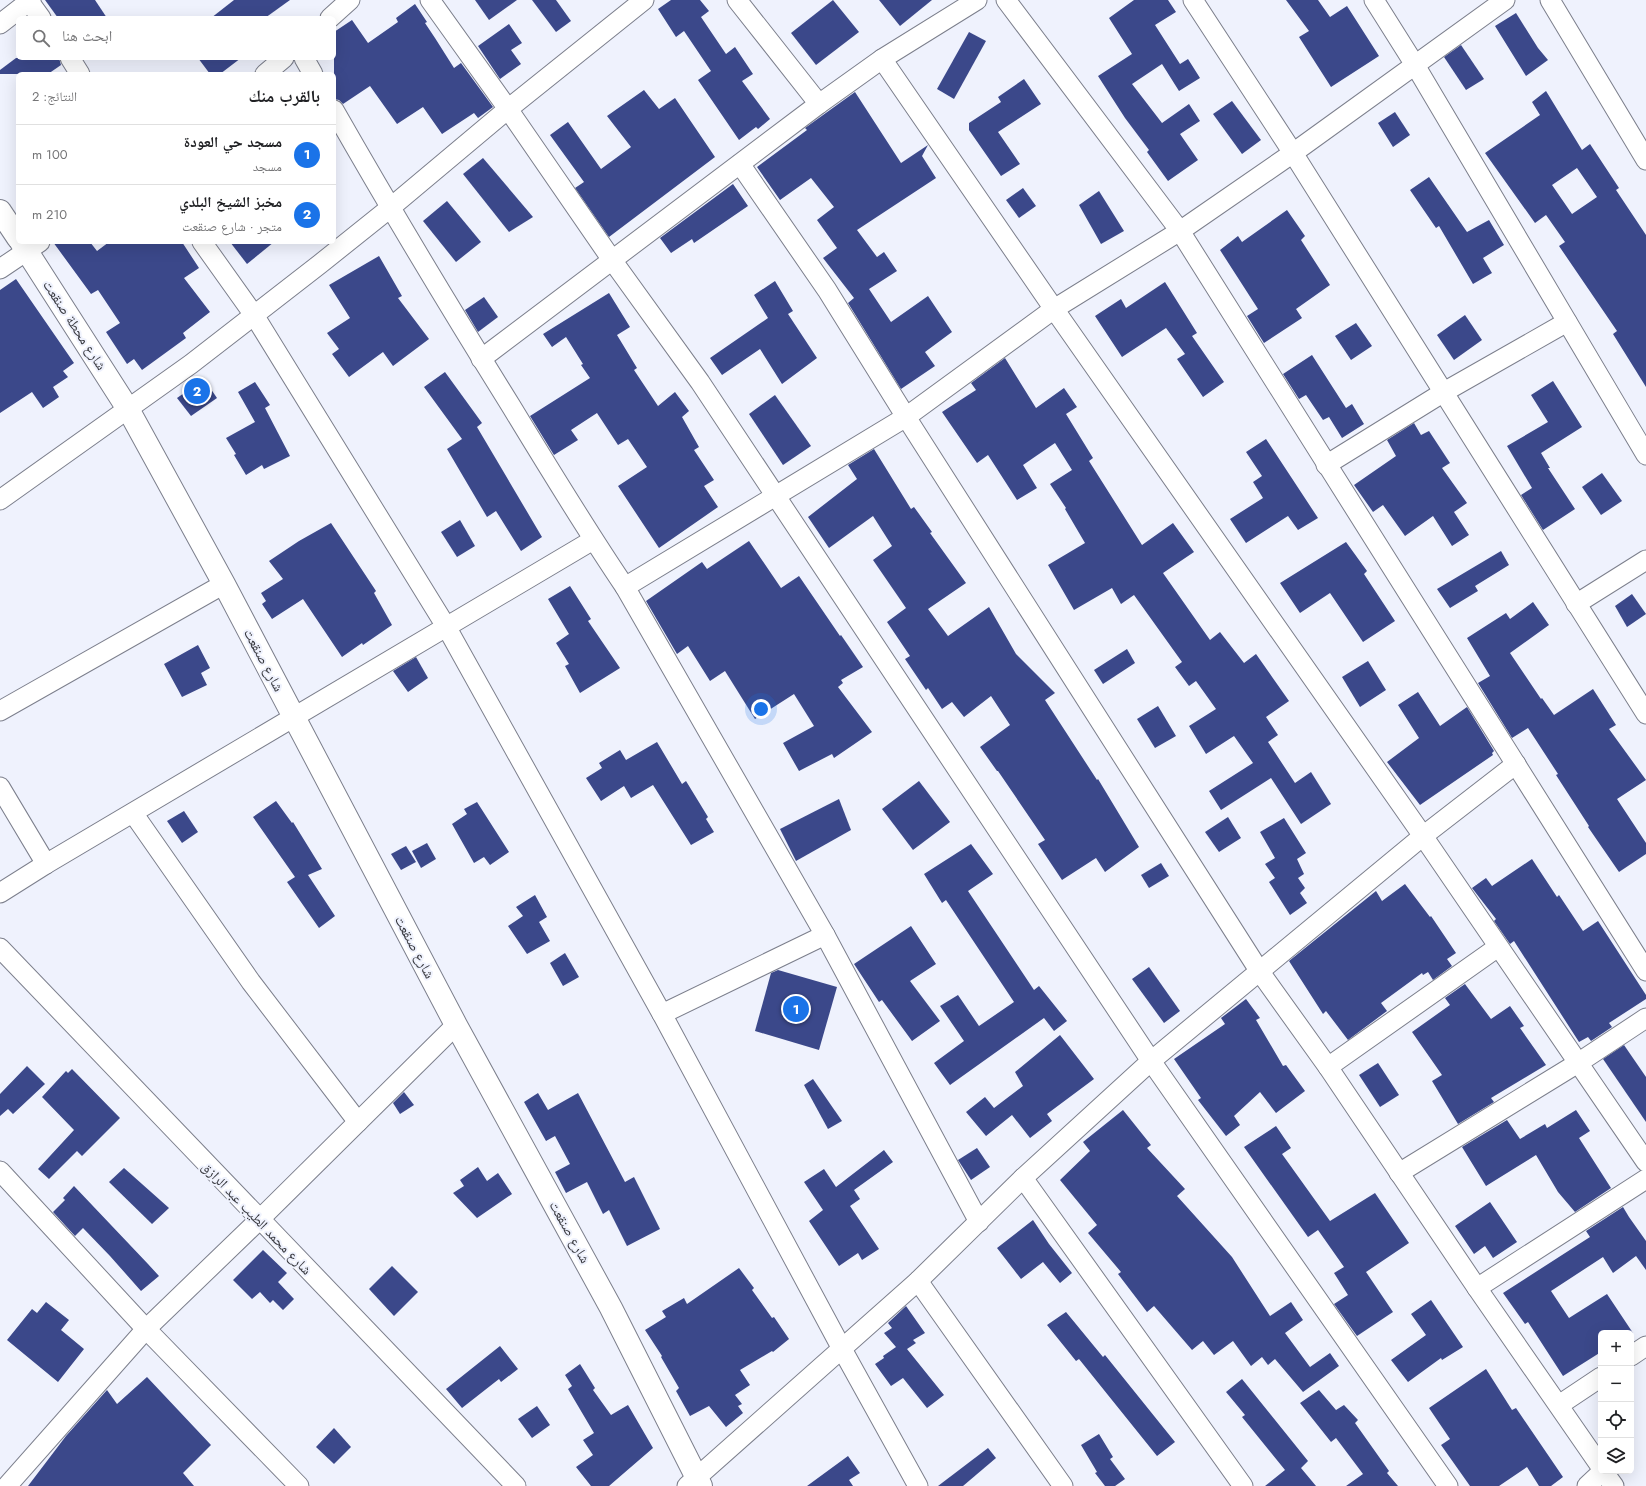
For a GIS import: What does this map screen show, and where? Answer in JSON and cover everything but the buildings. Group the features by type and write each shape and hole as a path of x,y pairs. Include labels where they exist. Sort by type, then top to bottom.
{"street":[{"path":"0,24 29,0 40,16"},
{"path":"332,16 350,0"},
{"path":"430,0 508,109 612,260 700,382 1151,1061 1448,1486"},
{"path":"0,500 191,364 390,208 508,109 644,0"},
{"path":"737,0 819,104"},
{"path":"481,358 819,104 882,59 977,0"},
{"path":"1006,0 1180,231 1646,971"},
{"path":"1193,0 1293,154 1646,714"},
{"path":"1374,0 1416,65 1646,456"},
{"path":"625,587 906,417 1054,309 1180,231 1293,154 1505,0"},
{"path":"1550,0 1646,160"},
{"path":"882,59 1054,309 1423,836 1646,1162"},
{"path":"71,60 79,72"},
{"path":"267,72 282,60"},
{"path":"305,60 312,72"},
{"path":"336,114 390,208 481,358 593,540 625,587 825,935 979,1222"},
{"path":"740,164 827,290 906,417 1260,972 1328,1067 1477,1288 1598,1463"},
{"name":"شارع محطة صنقعت","path":"0,210 16,230"},
{"path":"0,269 25,244"},
{"name":"شارع محطة صنقعت","path":"27,244 128,409"},
{"path":"203,244 254,315 447,628 662,1014 842,1349 918,1486"},
{"path":"1326,465 1444,392 1567,322"},
{"name":"شارع صنقعت","path":"128,409 224,584 456,1025 611,1308 695,1483"},
{"path":"0,893 46,864 447,628 593,540"},
{"path":"1576,604 1646,560"},
{"path":"0,711 224,584"},
{"path":"695,1483 918,1281 1023,1178 1151,1061 1423,836 1516,764"},
{"path":"0,786 46,864"},
{"path":"133,813 251,982 358,1122"},
{"path":"662,1014 825,935"},
{"path":"1328,1067 1498,947"},
{"name":"شارع محمد الطيب عبد الرازق","path":"0,948 259,1220 516,1486"},
{"path":"1399,1173 1578,1063 1646,1018"},
{"path":"7,1486 146,1329 259,1220 456,1025"},
{"path":"0,1171 146,1329 299,1486"},
{"path":"1023,1178 1243,1486"},
{"path":"1477,1288 1646,1179"},
{"path":"918,1281 1063,1486"},
{"path":"1634,1354 1646,1346"},
{"path":"1559,1405 1598,1379"},
{"path":"1587,1486 1600,1474"},
{"path":"1605,1474 1614,1486"}],"place":[{"name":"مخبز الشيخ البلدي","path":"197,391"},
{"name":"مسجد حي العودة","path":"796,1009"}]}
